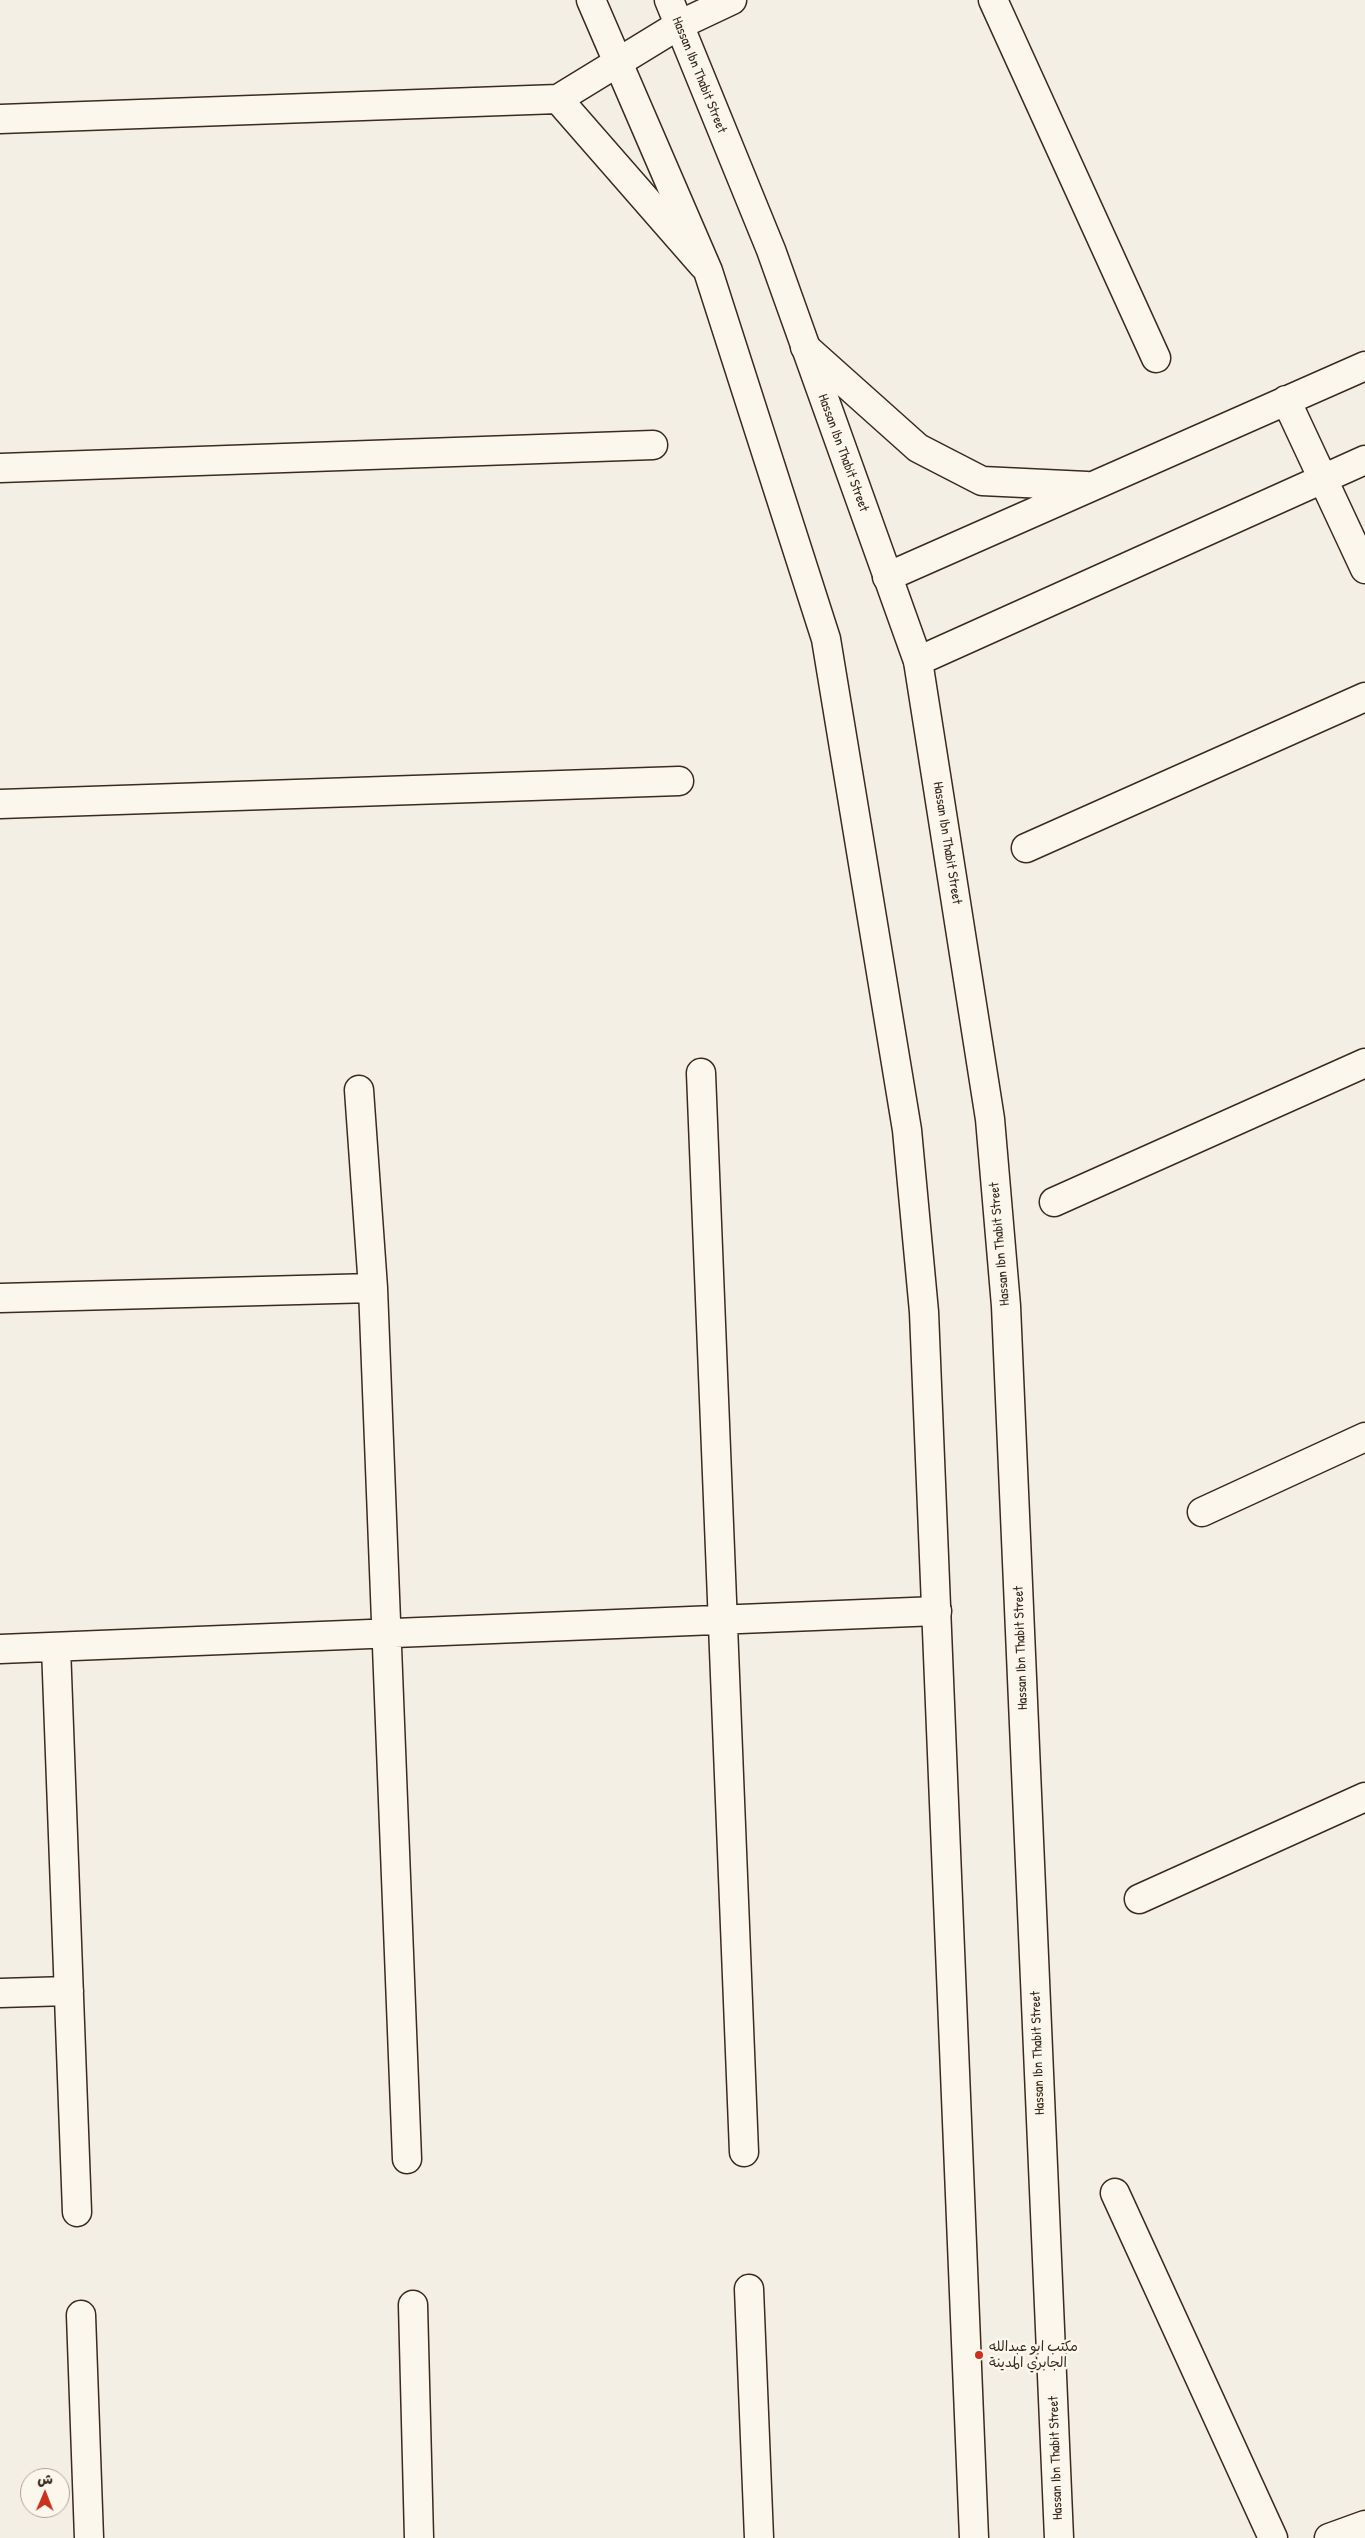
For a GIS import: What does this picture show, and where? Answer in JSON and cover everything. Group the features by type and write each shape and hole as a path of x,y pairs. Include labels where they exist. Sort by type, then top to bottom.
{"street":[{"path":"591,0 708,271 826,639 907,1130 924,1312 974,2538"},
{"name":"Hassan Ibn Thabit Street","path":"669,0 770,250 918,661 990,1119 1006,1306 1059,2538"},
{"path":"0,119 558,99 679,25 732,0"},
{"path":"993,0 1156,358"},
{"path":"558,99 708,271"},
{"path":"805,347 918,448 982,481 1093,486"},
{"path":"887,577 1365,366"},
{"path":"1286,400 1365,569"},
{"path":"0,468 653,445"},
{"path":"918,661 1365,460"},
{"path":"1026,848 1365,696"},
{"path":"0,804 679,781"},
{"path":"1054,1202 1365,1062"},
{"path":"700,1073 744,2152"},
{"path":"359,1090 373,1288 407,2159"},
{"path":"0,1298 373,1288"},
{"path":"1202,1512 1365,1437"},
{"path":"0,1649 936,1611"},
{"path":"56,1647 77,2212"},
{"path":"1139,1899 1365,1797"},
{"path":"0,1993 69,1991"},
{"path":"1116,2193 1273,2538"},
{"path":"749,2289 759,2538"},
{"path":"413,2305 419,2538"},
{"path":"81,2315 89,2538"},
{"path":"1328,2538 1365,2525"}],"place":[{"name":"مكتب ابو عبدالله الجابري المدينة","path":"979,2355"}]}
